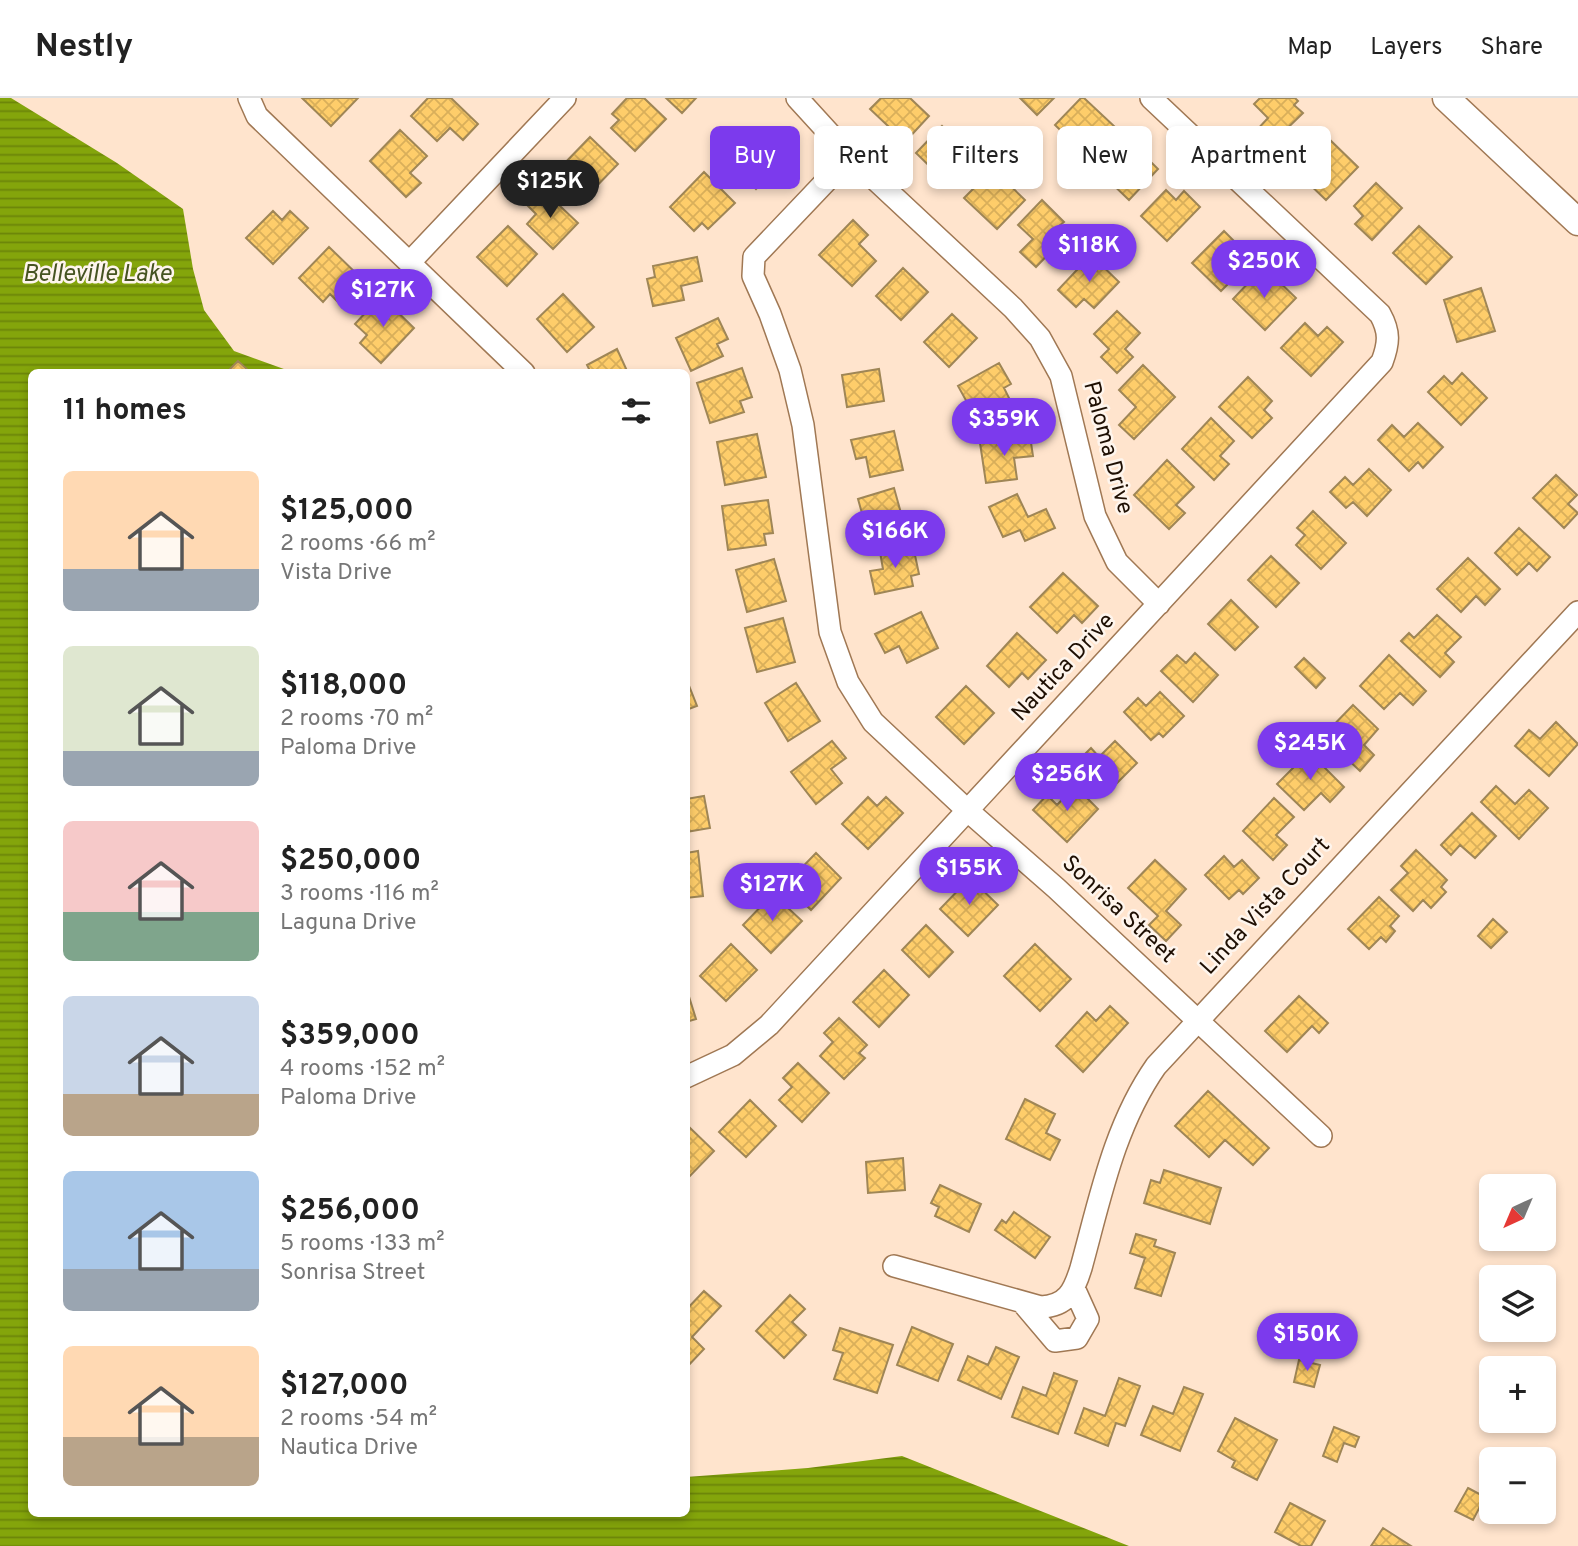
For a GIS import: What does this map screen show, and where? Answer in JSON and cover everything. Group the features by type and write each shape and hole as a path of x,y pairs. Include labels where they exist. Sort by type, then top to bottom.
{"main road":[{"path":"1446,98 1578,222"}],"street":[{"path":"249,98 257,116 520,369"},
{"path":"410,262 565,98"},
{"name":"Paloma Drive","path":"797,98 822,126"},
{"name":"Nautica Drive","path":"690,1075 733,1055 769,1025 1382,362 1389,343 1388,328 1380,314 1151,98"},
{"name":"Sonrisa Street","path":"818,189 754,257 753,276 790,370 803,425 830,632 848,682 873,722 1056,888 1321,1136"},
{"name":"Paloma Drive","path":"885,189 1013,308 1040,338 1060,376 1095,516 1117,562 1159,604"},
{"name":"Linda Vista Court","path":"1074,1288 1117,1140 1129,1110 1156,1066 1578,612"},
{"path":"894,1266 1022,1302 1050,1306 1067,1298 1074,1288"},
{"path":"1022,1302 1055,1341 1077,1338 1088,1320 1074,1288"}],"water":[{"name":"Belleville Lake","path":"0,98 11,98 117,163 183,209 193,269 204,310 234,351 284,369 28,369 28,1517 690,1517 690,1477 808,1468 902,1456 1129,1546 0,1546"}],"building":[{"path":"302,98 358,98 331,126"},
{"path":"428,98 451,98 478,124 463,140 450,128 437,141 411,116"},
{"path":"627,98 644,98 666,119 635,151 611,128 619,120 612,114"},
{"path":"666,98 696,98 682,113"},
{"path":"881,98 910,98 929,116 913,133 913,126 888,126 870,109"},
{"path":"1020,98 1054,98 1037,115"},
{"path":"1084,98 1114,126 1057,127 1055,125"},
{"path":"1260,98 1295,98 1298,101 1294,105 1303,113 1290,126 1261,126 1268,118 1254,104"},
{"path":"400,130 427,156 410,173 421,183 406,197 370,161"},
{"path":"590,137 618,164 587,196 559,169"},
{"path":"1331,141 1358,167 1326,200 1314,189 1331,189"},
{"path":"927,142 927,164 916,153"},
{"path":"1152,163 1158,169 1152,175"},
{"path":"704,172 710,178 710,189 721,189 735,203 708,229 702,223 694,231 670,207"},
{"path":"1376,183 1402,208 1372,240 1355,224 1363,216 1354,206"},
{"path":"542,189 578,223 553,249 527,224 536,214 527,205"},
{"path":"973,189 1014,189 1025,200 997,229 964,198"},
{"path":"1118,189 1139,189 1129,200"},
{"path":"1166,190 1176,200 1184,191 1200,207 1167,241 1141,216"},
{"path":"1042,200 1064,222 1059,226 1068,234 1036,267 1020,252 1033,239 1018,225"},
{"path":"273,211 282,220 290,211 308,228 273,264 246,238"},
{"path":"853,220 868,235 859,244 876,261 852,286 819,255"},
{"path":"508,226 537,254 507,286 477,257"},
{"path":"1419,226 1452,257 1426,284 1393,253"},
{"path":"1224,231 1241,248 1233,257 1244,268 1221,291 1192,263"},
{"path":"329,247 361,278 338,302 330,294 323,302 299,278"},
{"path":"1091,255 1119,282 1094,308 1084,299 1076,307 1058,290"},
{"path":"697,257 702,281 681,286 684,300 653,306 647,279 655,277 653,266"},
{"path":"903,268 928,292 901,320 876,296"},
{"path":"1256,275 1265,283 1272,275 1296,298 1265,330 1233,299"},
{"path":"1481,288 1495,331 1457,342 1444,300"},
{"path":"563,294 594,327 567,352 537,319"},
{"path":"381,296 414,328 381,363 360,343 367,335 355,324"},
{"path":"1117,311 1140,333 1125,349 1133,357 1117,373 1101,357 1109,349 1094,334"},
{"path":"952,314 977,338 949,367 924,342"},
{"path":"718,318 728,339 717,344 723,356 691,371 676,338"},
{"path":"1305,323 1318,336 1327,327 1343,342 1311,376 1281,348"},
{"path":"617,349 626,369 589,369 587,365"},
{"path":"238,361 247,369 230,369"},
{"path":"999,363 1011,384 1004,388 1013,406 979,424 958,386"},
{"path":"1143,365 1175,397 1134,439 1119,425 1136,407 1119,390"},
{"path":"742,368 752,397 740,401 744,412 710,423 697,383"},
{"path":"879,369 884,401 847,407 842,375"},
{"path":"1462,373 1487,398 1461,425 1428,392 1444,376 1452,384"},
{"path":"1248,377 1272,401 1264,410 1272,418 1252,438 1219,407"},
{"path":"1211,418 1234,441 1220,456 1229,464 1214,480 1182,449"},
{"path":"1418,423 1443,447 1423,468 1418,462 1409,471 1378,440 1392,425 1404,437"},
{"path":"894,431 903,470 870,477 866,457 856,459 851,440"},
{"path":"757,434 766,477 725,485 717,442"},
{"path":"1030,436 1033,456 1014,458 1017,479 986,483 980,443"},
{"path":"1167,460 1194,487 1176,505 1185,513 1169,529 1134,495"},
{"path":"1369,469 1391,490 1367,516 1353,502 1346,508 1330,492 1345,477 1353,485"},
{"path":"1556,475 1577,495 1568,504 1578,513 1564,528 1533,498"},
{"path":"894,488 906,531 870,542 858,499"},
{"path":"1017,494 1028,517 1046,509 1055,528 1025,541 1020,530 1003,537 989,507"},
{"path":"768,500 773,533 764,534 766,545 728,550 722,506"},
{"path":"1313,511 1346,543 1321,569 1296,545 1305,535 1297,528"},
{"path":"1519,528 1550,557 1537,571 1529,563 1517,575 1495,553"},
{"path":"913,546 919,574 911,576 913,586 875,594 870,571 883,569 880,552"},
{"path":"1271,556 1299,583 1276,607 1248,580"},
{"path":"1468,558 1500,589 1485,605 1476,596 1461,612 1437,589"},
{"path":"774,559 786,601 747,612 736,570"},
{"path":"1063,573 1098,606 1082,623 1074,615 1057,633 1030,607"},
{"path":"1231,600 1258,627 1235,650 1208,624"},
{"path":"921,612 938,648 907,663 899,646 885,653 875,634"},
{"path":"1437,615 1461,637 1445,653 1454,662 1440,677 1401,641 1409,633 1414,638"},
{"path":"783,618 795,662 757,672 745,628"},
{"path":"1017,633 1046,660 1028,679 1022,673 1009,687 987,666"},
{"path":"1195,653 1218,675 1193,702 1161,671 1177,655 1186,663"},
{"path":"1389,655 1426,691 1413,705 1400,693 1384,709 1360,686"},
{"path":"1304,658 1325,678 1316,688 1295,667"},
{"path":"796,683 820,721 788,741 765,703"},
{"path":"966,686 994,713 964,744 936,717"},
{"path":"690,688 697,706 690,709"},
{"path":"1160,692 1184,716 1163,737 1159,733 1151,740 1124,712 1138,698 1146,706"},
{"path":"1353,705 1378,729 1364,745 1374,755 1360,771 1323,736"},
{"path":"1556,722 1578,744 1549,776 1515,746 1529,730 1540,739"},
{"path":"832,741 846,758 831,769 842,783 816,804 791,772"},
{"path":"1115,741 1137,763 1114,786 1099,771 1090,779 1075,764 1091,748 1099,757"},
{"path":"1309,752 1344,787 1330,802 1321,793 1304,810 1277,784"},
{"path":"1075,786 1098,809 1067,842 1033,810 1047,795 1057,805"},
{"path":"1496,786 1515,804 1529,790 1548,808 1519,839 1481,802"},
{"path":"704,796 710,828 690,831 690,798"},
{"path":"868,797 877,806 886,797 903,813 868,849 842,824"},
{"path":"1274,798 1294,817 1276,835 1287,845 1273,860 1243,831"},
{"path":"1472,813 1496,836 1475,858 1460,845 1451,855 1441,845"},
{"path":"1416,850 1447,880 1441,887 1446,892 1431,908 1423,900 1413,911 1391,890 1408,873 1401,866"},
{"path":"698,851 703,896 690,898 690,852"},
{"path":"816,853 841,878 811,910 785,885"},
{"path":"1224,856 1234,867 1242,860 1259,878 1243,894 1239,890 1229,899 1205,875"},
{"path":"1155,860 1186,889 1166,911 1181,925 1166,941 1149,925 1158,916 1128,888"},
{"path":"970,878 998,905 968,936 940,909"},
{"path":"773,894 802,921 771,953 743,925"},
{"path":"1379,897 1399,916 1390,926 1395,931 1386,942 1381,937 1369,949 1348,929"},
{"path":"1493,919 1507,932 1491,948 1478,936"},
{"path":"926,925 953,952 929,977 902,950"},
{"path":"731,944 757,970 726,1001 700,976"},
{"path":"1035,944 1071,979 1040,1011 1004,976"},
{"path":"884,970 909,995 879,1027 853,1002"},
{"path":"1299,996 1328,1023 1319,1033 1312,1026 1287,1052 1265,1031"},
{"path":"690,1000 696,1019 690,1021"},
{"path":"1110,1006 1128,1023 1083,1072 1056,1046 1087,1012 1096,1021"},
{"path":"839,1018 867,1045 859,1053 865,1058 844,1079 820,1056 833,1042 824,1033"},
{"path":"798,1063 829,1093 802,1122 779,1100 792,1087 783,1078"},
{"path":"1208,1091 1269,1148 1253,1165 1225,1140 1209,1157 1175,1126"},
{"path":"1025,1099 1055,1114 1046,1133 1060,1140 1050,1160 1006,1139"},
{"path":"750,1100 776,1126 746,1157 719,1132"},
{"path":"690,1128 714,1151 690,1176"},
{"path":"903,1158 905,1190 868,1193 866,1162"},
{"path":"1164,1170 1221,1188 1210,1224 1144,1203 1151,1180 1160,1183"},
{"path":"940,1185 981,1204 969,1232 935,1216 939,1207 931,1203"},
{"path":"1014,1212 1050,1237 1035,1258 995,1230 1002,1220 1006,1223"},
{"path":"1136,1234 1156,1240 1154,1246 1175,1253 1161,1296 1135,1288 1145,1258 1130,1253"},
{"path":"704,1291 721,1306 692,1337 704,1349 690,1364 690,1306"},
{"path":"790,1295 805,1309 792,1322 806,1335 784,1358 756,1331"},
{"path":"912,1327 953,1344 938,1381 897,1365"},
{"path":"840,1328 893,1345 877,1393 834,1379 843,1353 833,1350"},
{"path":"996,1347 1019,1357 1001,1399 958,1380 968,1356 988,1365"},
{"path":"1299,1360 1320,1365 1314,1387 1294,1382"},
{"path":"1054,1373 1077,1381 1058,1434 1012,1417 1023,1387 1046,1396"},
{"path":"1119,1378 1140,1386 1125,1426 1116,1423 1108,1446 1075,1433 1084,1408 1105,1416"},
{"path":"1184,1387 1203,1394 1180,1451 1141,1435 1153,1406 1173,1414"},
{"path":"1235,1418 1277,1440 1257,1480 1232,1467 1235,1461 1218,1451"},
{"path":"1334,1427 1359,1437 1355,1447 1344,1443 1337,1462 1323,1456"},
{"path":"1468,1488 1479,1494 1479,1508 1473,1520 1455,1511"},
{"path":"1290,1503 1325,1521 1311,1546 1301,1546 1275,1532"},
{"path":"1383,1528 1411,1546 1371,1546"}]}
